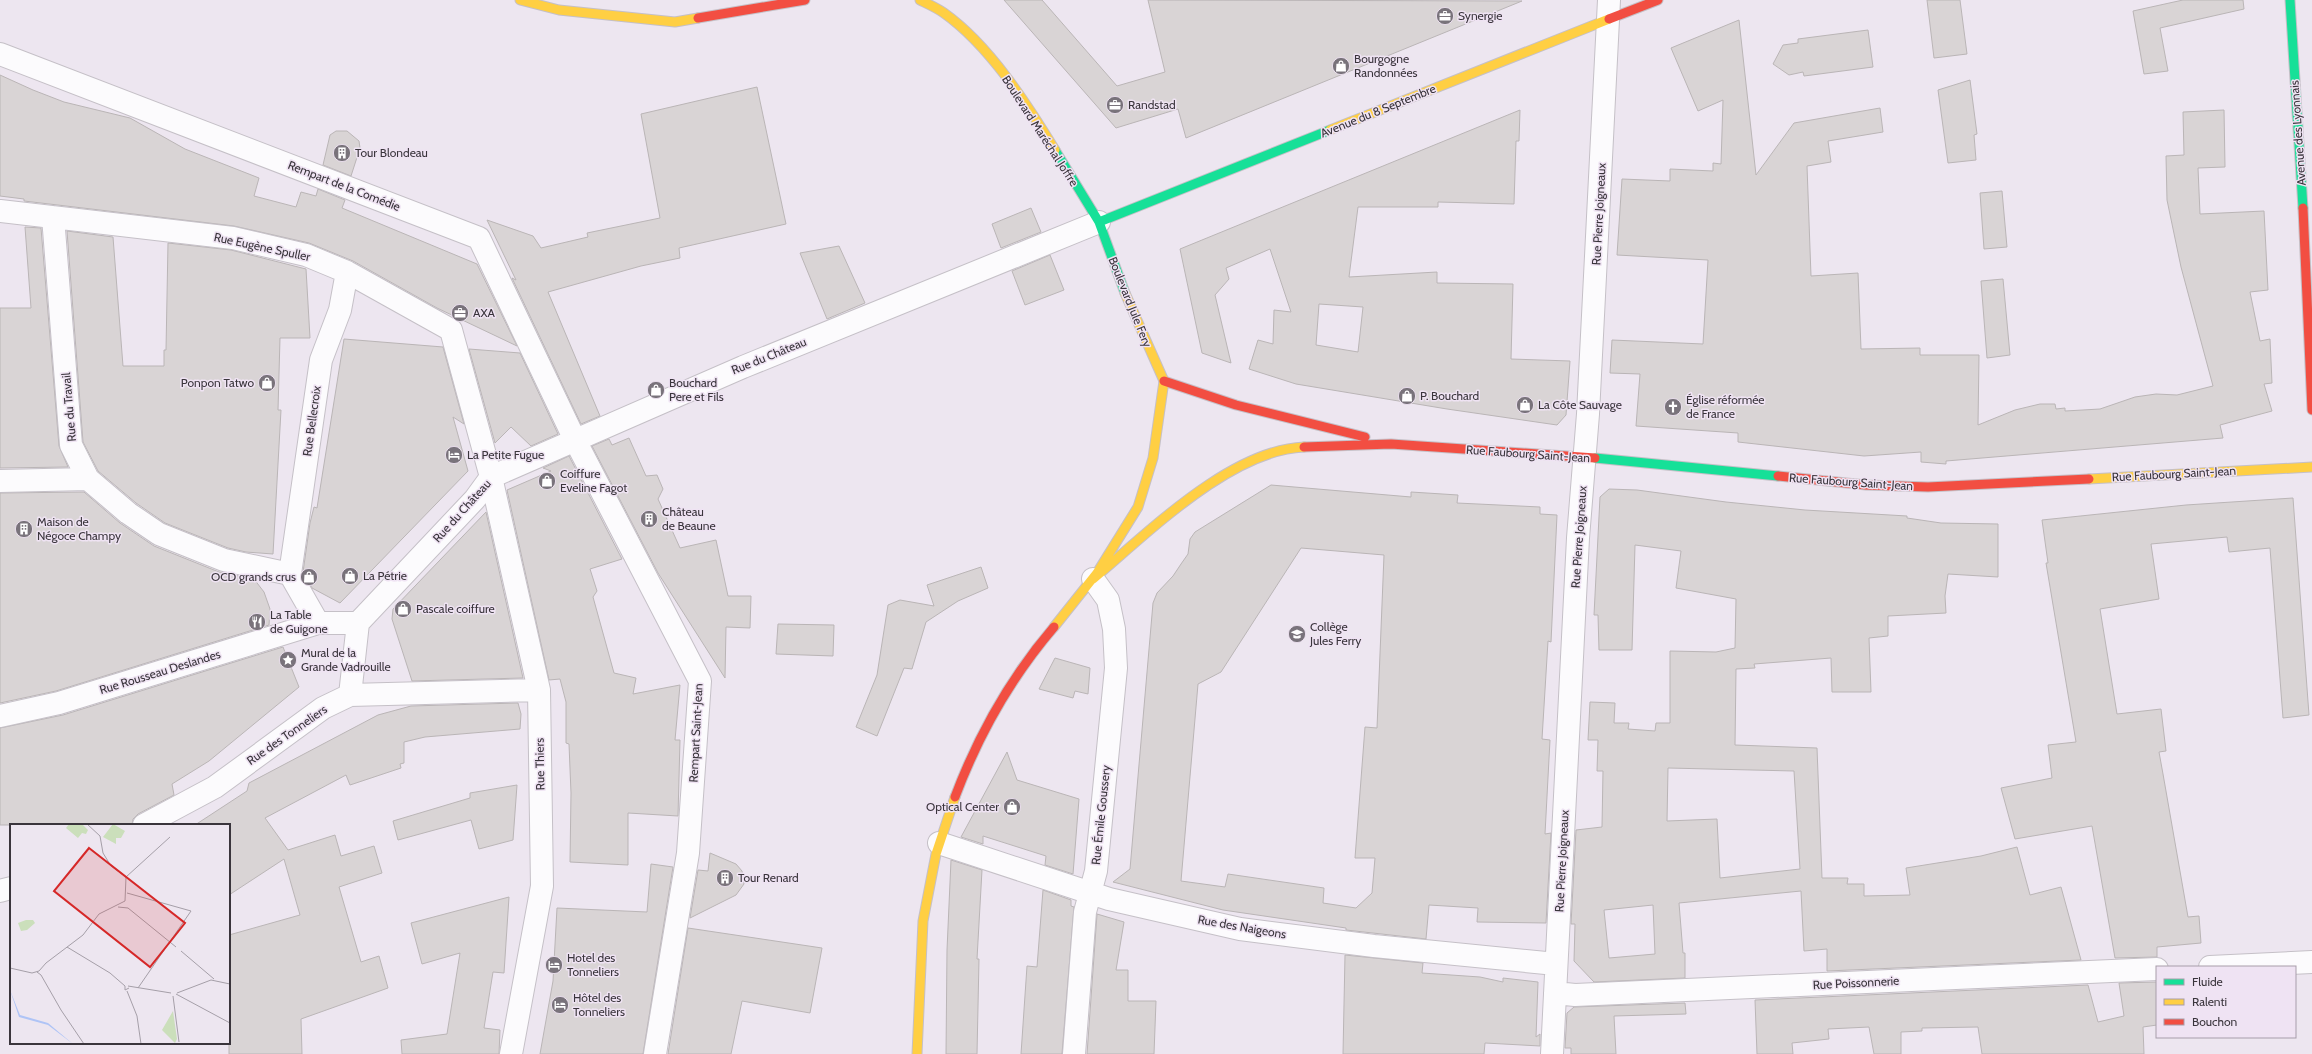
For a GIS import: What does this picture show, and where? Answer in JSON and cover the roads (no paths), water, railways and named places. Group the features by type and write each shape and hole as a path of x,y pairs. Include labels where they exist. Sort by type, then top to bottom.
{"main road":[{"path":"520,0 559,10 675,22 805,0"},
{"name":"Boulevard Maréchal Joffre","path":"920,0 944,13 968,34 1010,81 1099,222"},
{"name":"Avenue du 8 Septembre","path":"1099,222 1608,10 1658,0"},
{"name":"Avenue des Lyonnais","path":"2290,0 2304,231 2312,410"},
{"name":"Boulevard Jule Fery","path":"1099,222 1119,280 1164,381"},
{"path":"917,1054 919,975 923,921 939,843 960,781 991,720 1023,667 1093,579 1139,505 1153,464 1161,420 1164,381 1236,404 1391,444"},
{"path":"1093,579 1192,496 1254,459 1285,448 1391,444"},
{"name":"Rue Faubourg Saint-Jean","path":"1391,444 1584,457 1811,480 1928,487 2312,467"}],"street":[{"name":"Rue Pierre Joigneaux","path":"1552,1054 1578,538 1606,76 1608,10"},
{"name":"Rempart de la Comédie","path":"0,54 479,238 575,440"},
{"name":"Rue Eugène Spuller","path":"0,211 232,238 306,254 347,272 451,330 491,478"},
{"name":"Rue du Travail","path":"53,216 71,445 88,479 128,513 159,534 224,560 290,574"},
{"name":"Rue du Château","path":"358,623 475,499 491,478 743,367 1099,222"},
{"name":"Rue Bellecroix","path":"290,574 321,360 340,310 347,272"},
{"name":"Rempart Saint-Jean","path":"575,440 700,681 688,853 655,1054"},
{"name":"Rue Thiers","path":"491,478 539,690 542,886 511,1054"},
{"path":"0,481 88,479"},
{"path":"290,574 318,623"},
{"name":"Rue Émile Goussery","path":"1074,1054 1085,912 1089,892 1096,872 1116,668 1114,629 1108,600 1093,579"},
{"name":"Rue Rousseau Deslandes","path":"0,716 59,703 318,623 358,623"},
{"path":"350,695 358,623"},
{"name":"Rue des Tonneliers","path":"146,824 215,787 323,708 350,695 539,690"},
{"name":"Rue des Naigeons","path":"939,843 1109,899 1240,929 1374,946 1556,964"},
{"path":"0,891 10,888"},
{"path":"2230,966 2312,962"},
{"name":"Rue Poissonnerie","path":"1554,994 1583,995 2156,969"}],"place":[{"name":"Synergie","path":"1445,16"},
{"name":"Bourgogne Randonnées","path":"1341,66"},
{"name":"Randstad","path":"1115,105"},
{"name":"Tour Blondeau","path":"342,153"},
{"name":"AXA","path":"460,313"},
{"name":"Ponpon Tatwo","path":"267,383"},
{"name":"Bouchard Pere et Fils","path":"656,390"},
{"name":"P. Bouchard","path":"1407,396"},
{"name":"La Côte Sauvage","path":"1525,405"},
{"name":"Église réformée de France","path":"1673,407"},
{"name":"La Petite Fugue","path":"454,455"},
{"name":"Coiffure Eveline Fagot","path":"547,481"},
{"name":"Château de Beaune","path":"649,519"},
{"name":"Maison de Négoce Champy","path":"24,529"},
{"name":"La Pétrie","path":"350,576"},
{"name":"OCD grands crus","path":"309,577"},
{"name":"Pascale coiffure","path":"403,609"},
{"name":"La Table de Guigone","path":"257,622"},
{"name":"Collège Jules Ferry","path":"1297,634"},
{"name":"Mural de la Grande Vadrouille","path":"288,660"},
{"name":"Optical Center","path":"1012,807"},
{"name":"Tour Renard","path":"725,878"},
{"name":"Hotel des Tonneliers","path":"554,965"},
{"name":"Hôtel des Tonneliers","path":"560,1005"}]}
